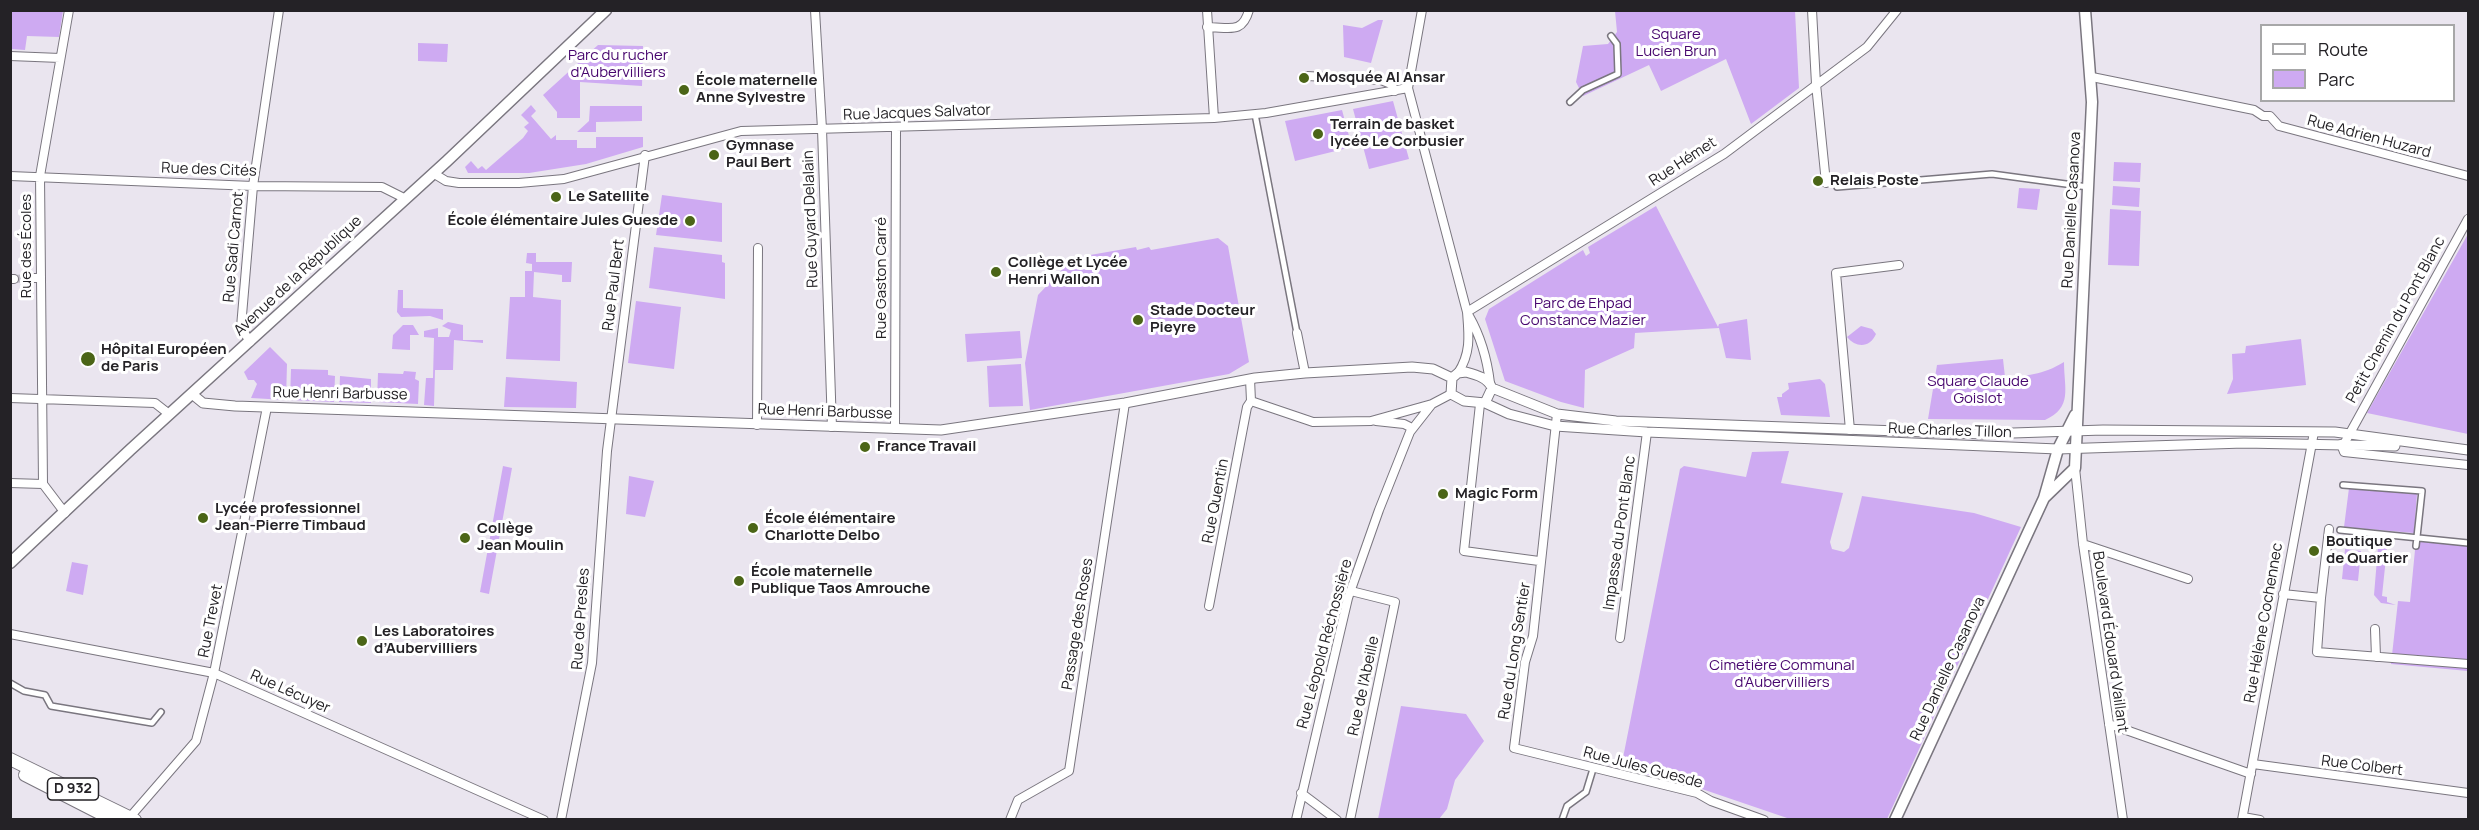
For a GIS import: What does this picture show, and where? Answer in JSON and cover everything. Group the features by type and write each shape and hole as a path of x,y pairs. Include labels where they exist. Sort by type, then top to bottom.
{"main road":[{"name":"Avenue de la République","path":"10,563 433,173 606,10"},
{"name":"Rue Danielle Casanova","path":"1895,819 2044,498 2058,449 2072,431 2077,412 2092,77 2085,10"},
{"name":"Rue Danielle Casanova","path":"2044,498 2075,468 2076,449 2072,431"},
{"name":"D 932","path":"10,759 133,818"},
{"name":"D 932","path":"10,768 112,819"}],"street":[{"name":"Rue des Écoles","path":"43,484 40,176 69,10"},
{"name":"Rue Sadi Carnot","path":"250,342 241,327 253,186 279,10"},
{"path":"1207,10 1214,118"},
{"path":"1207,27 1240,28 1245,24 1249,10"},
{"path":"1422,10 1408,88 1467,312 1469,347 1466,361 1455,376 1451,394"},
{"path":"1812,10 1816,84 1826,183 1836,182 1837,188 1992,174 2088,188"},
{"name":"Rue Hémet","path":"1467,312 1724,154 1867,46 1896,10"},
{"name":"Rue Guyard Delalain","path":"815,11 822,129 832,428"},
{"path":"1570,102 1583,90 1618,74 1617,44 1611,36"},
{"path":"10,56 60,58"},
{"path":"1307,76 1381,81 1391,84 1395,91"},
{"name":"Rue Adrien Huzard","path":"2092,77 2254,110 2263,116 2270,116 2279,126 2469,176"},
{"name":"Rue Jacques Salvator","path":"433,173 446,181 459,183 526,183 564,178 741,131 1214,118 1256,114 1408,88"},
{"path":"1256,114 1305,373"},
{"name":"Rue Gaston Carré","path":"896,127 896,429"},
{"name":"Rue Paul Bert","path":"612,418 645,155"},
{"name":"Rue des Cités","path":"10,176 253,186 382,187 404,198"},
{"name":"Petit Chemin du Pont Blanc","path":"2343,444 2469,219"},
{"path":"757,425 758,248"},
{"path":"1850,430 1836,273 1899,265"},
{"path":"30,278 40,278"},
{"path":"1467,312 1479,333 1488,363 1491,386 1482,404 1464,551 1539,561"},
{"name":"Rue Charles Tillon","path":"1305,373 1412,367 1433,369 1455,376 1478,375 1491,386 1557,414 1616,421 1983,434 2072,431 2314,432 2348,434 2469,450"},
{"name":"Rue Henri Barbusse","path":"192,394 203,403 267,407 941,430 1125,403 1250,379 1305,373"},
{"path":"1250,379 1251,401 1313,422 1371,421 1404,424 1412,428"},
{"name":"Rue Charles Tillon","path":"1451,394 1464,401 1482,404 1555,426 1647,432 2058,449 2244,443 2419,445"},
{"name":"Rue Léopold Réchossière","path":"1296,819 1351,591 1379,510 1412,428 1432,404 1451,394"},
{"path":"10,398 155,404 169,414"},
{"name":"Rue Quentin","path":"1209,606 1247,407 1251,401"},
{"name":"Passage des Roses","path":"1010,819 1018,800 1069,771 1125,403"},
{"path":"1371,421 1432,404"},
{"name":"Rue Trevet","path":"133,818 196,741 214,673 267,407"},
{"name":"Rue du Long Sentier","path":"1514,748 1525,662 1533,636 1540,577 1539,561 1557,414"},
{"name":"Rue de Presles","path":"561,819 592,663 604,479 612,418"},
{"name":"Impasse du Pont Blanc","path":"1620,638 1647,432"},
{"name":"Rue Hélène Cochennec","path":"2243,818 2314,432"},
{"path":"2343,444 2344,452 2469,465"},
{"name":"Boulevard Édouard Vaillant","path":"2075,468 2083,544 2123,819"},
{"path":"10,483 43,484 65,513"},
{"path":"2343,485 2422,491 2416,546"},
{"path":"2329,529 2317,652 2469,664"},
{"path":"2340,530 2469,543"},
{"path":"2083,544 2188,579"},
{"name":"Rue de l'Abeille","path":"1350,819 1395,602 1351,591"},
{"path":"2283,594 2321,598"},
{"path":"2375,629 2376,657"},
{"name":"Rue Lécuyer","path":"10,634 214,673 544,819"},
{"path":"10,683 24,691 45,695 51,706 152,723 160,712"},
{"path":"2109,724 2251,774"},
{"name":"Rue Jules Guesde","path":"1514,748 1697,793 1711,801 1764,819"},
{"name":"Rue Colbert","path":"2253,764 2469,793"},
{"path":"1562,819 1567,806 1586,792 1593,769"},
{"path":"1301,793 1337,819"},
{"path":"2243,818 2260,819"}],"green space":[{"path":"10,11 63,11 59,37 27,36 25,50 11,49"},
{"name":"Square Lucien Brun","path":"1615,11 1795,11 1799,88 1751,124 1726,59 1661,91 1649,65 1583,96 1576,82 1583,46 1608,44 1617,32"},
{"path":"1383,20 1371,63 1344,57 1343,25 1362,28"},
{"path":"418,43 448,44 447,62 418,61"},
{"name":"Parc du rucher d'Aubervilliers","path":"598,45 643,46 642,86 580,82 580,118 557,118 557,112 543,95"},
{"path":"1393,101 1409,159 1369,169 1353,109"},
{"path":"531,105 536,111 531,116 551,139 556,135 556,140 577,140 577,148 596,148 596,137 643,137 643,147 586,164 529,173 468,173 465,167 471,161 478,169 482,166 486,170 523,138 528,131 524,127 529,123 521,115"},
{"path":"590,106 642,106 642,121 596,122 596,132 577,132 589,121"},
{"name":"Terrain de basket lycée Le Corbusier","path":"1342,110 1352,147 1295,161 1285,121"},
{"path":"2114,162 2141,163 2140,182 2113,181"},
{"path":"2113,186 2140,188 2139,207 2112,205"},
{"path":"2019,188 2040,189 2037,210 2017,208"},
{"path":"662,195 722,203 722,242 656,235"},
{"name":"Parc de Ehpad Constance Mazier","path":"1656,206 1718,327 1719,324 1747,319 1751,360 1726,358 1719,328 1635,333 1634,348 1585,370 1584,408 1505,381 1485,319 1489,309 1583,250 1586,256 1590,253 1588,247"},
{"path":"2110,209 2141,211 2139,266 2108,265"},
{"path":"2468,234 2468,434 2367,413"},
{"name":"Stade Docteur Pieyre","path":"1218,238 1228,246 1249,362 1229,374 1030,410 1025,363 1038,295 1073,258 1136,247 1137,250 1149,247 1151,250"},
{"path":"654,247 722,255 722,262 725,263 725,299 649,288"},
{"path":"527,253 536,253 536,262 572,262 571,282 562,282 562,275 534,272 533,297 561,300 560,361 506,359 510,297 525,297 525,271 532,271 532,264 526,263"},
{"path":"398,290 403,290 403,308 443,309 443,320 430,316 401,317 397,312"},
{"path":"636,301 681,307 674,369 628,363"},
{"path":"448,322 463,325 463,340 483,340 483,343 454,340 453,370 435,370 434,406 424,405 426,378 433,378 434,338 424,337 424,331 438,328 438,337 449,337 451,330 442,326"},
{"path":"403,325 413,325 419,335 410,335 410,350 392,349 393,335"},
{"path":"1861,326 1872,329 1876,334 1867,344 1859,345 1847,337"},
{"path":"1020,331 1022,358 967,362 965,334"},
{"path":"2301,339 2306,385 2227,394 2233,379 2232,354 2245,353 2246,346"},
{"path":"270,347 287,364 286,400 251,398 257,384 254,380 248,380 244,372"},
{"name":"Square Claude Goislot","path":"2003,359 2005,377 2041,372 2064,362 2065,396 2060,409 2045,420 1928,419 1937,365"},
{"path":"1021,364 1023,406 989,407 987,366"},
{"path":"291,369 328,370 328,375 335,376 334,402 290,400"},
{"path":"404,371 416,372 415,379 419,381 418,404 377,402 378,373 403,374"},
{"path":"340,376 371,379 371,403 339,402"},
{"path":"506,377 577,382 576,408 504,407"},
{"path":"1820,379 1825,384 1830,417 1781,415 1777,397 1782,397 1782,394 1789,389 1788,383"},
{"name":"Cimetière Communal d'Aubervilliers","path":"1789,451 1781,483 1843,493 1830,542 1832,549 1844,552 1849,548 1862,496 1974,513 2021,527 1887,819 1790,819 1696,787 1621,768 1680,469 1684,466 1746,477 1752,452"},
{"path":"503,466 512,468 489,594 480,592"},
{"path":"629,476 654,481 645,517 626,514"},
{"path":"2349,488 2417,494 2414,533 2344,527"},
{"path":"2363,536 2388,538 2382,596 2387,597 2387,602 2396,605 2381,603 2374,595 2378,547 2362,545"},
{"path":"2418,541 2468,546 2468,671 2391,664 2398,601 2410,602 2415,550"},
{"path":"2345,549 2361,551 2358,581 2342,579"},
{"path":"72,562 88,565 83,595 66,591"},
{"path":"1401,706 1466,714 1484,741 1455,780 1447,809 1439,819 1378,819"}],"tunnel":[{"path":"14,279 30,278"}],"place":[{"name":"Mosquée Al Ansar","path":"1304,78"},
{"name":"École maternelle Anne Sylvestre","path":"684,90"},
{"name":"Terrain de basket lycée Le Corbusier","path":"1318,134"},
{"name":"Gymnase Paul Bert","path":"714,155"},
{"name":"Relais Poste","path":"1818,181"},
{"name":"Le Satellite","path":"556,197"},
{"name":"École élémentaire Jules Guesde","path":"690,221"},
{"name":"Collège et Lycée Henri Wallon","path":"996,272"},
{"name":"Stade Docteur Pieyre","path":"1138,320"},
{"name":"Hôpital Européen de Paris","path":"88,359"},
{"name":"France Travail","path":"865,447"},
{"name":"Magic Form","path":"1443,494"},
{"name":"Lycée professionnel Jean-Pierre Timbaud","path":"203,518"},
{"name":"École élémentaire Charlotte Delbo","path":"753,528"},
{"name":"Collège Jean Moulin","path":"465,538"},
{"name":"Boutique de Quartier","path":"2314,551"},
{"name":"École maternelle Publique Taos Amrouche","path":"739,581"},
{"name":"Les Laboratoires d’Aubervilliers","path":"362,641"}]}
